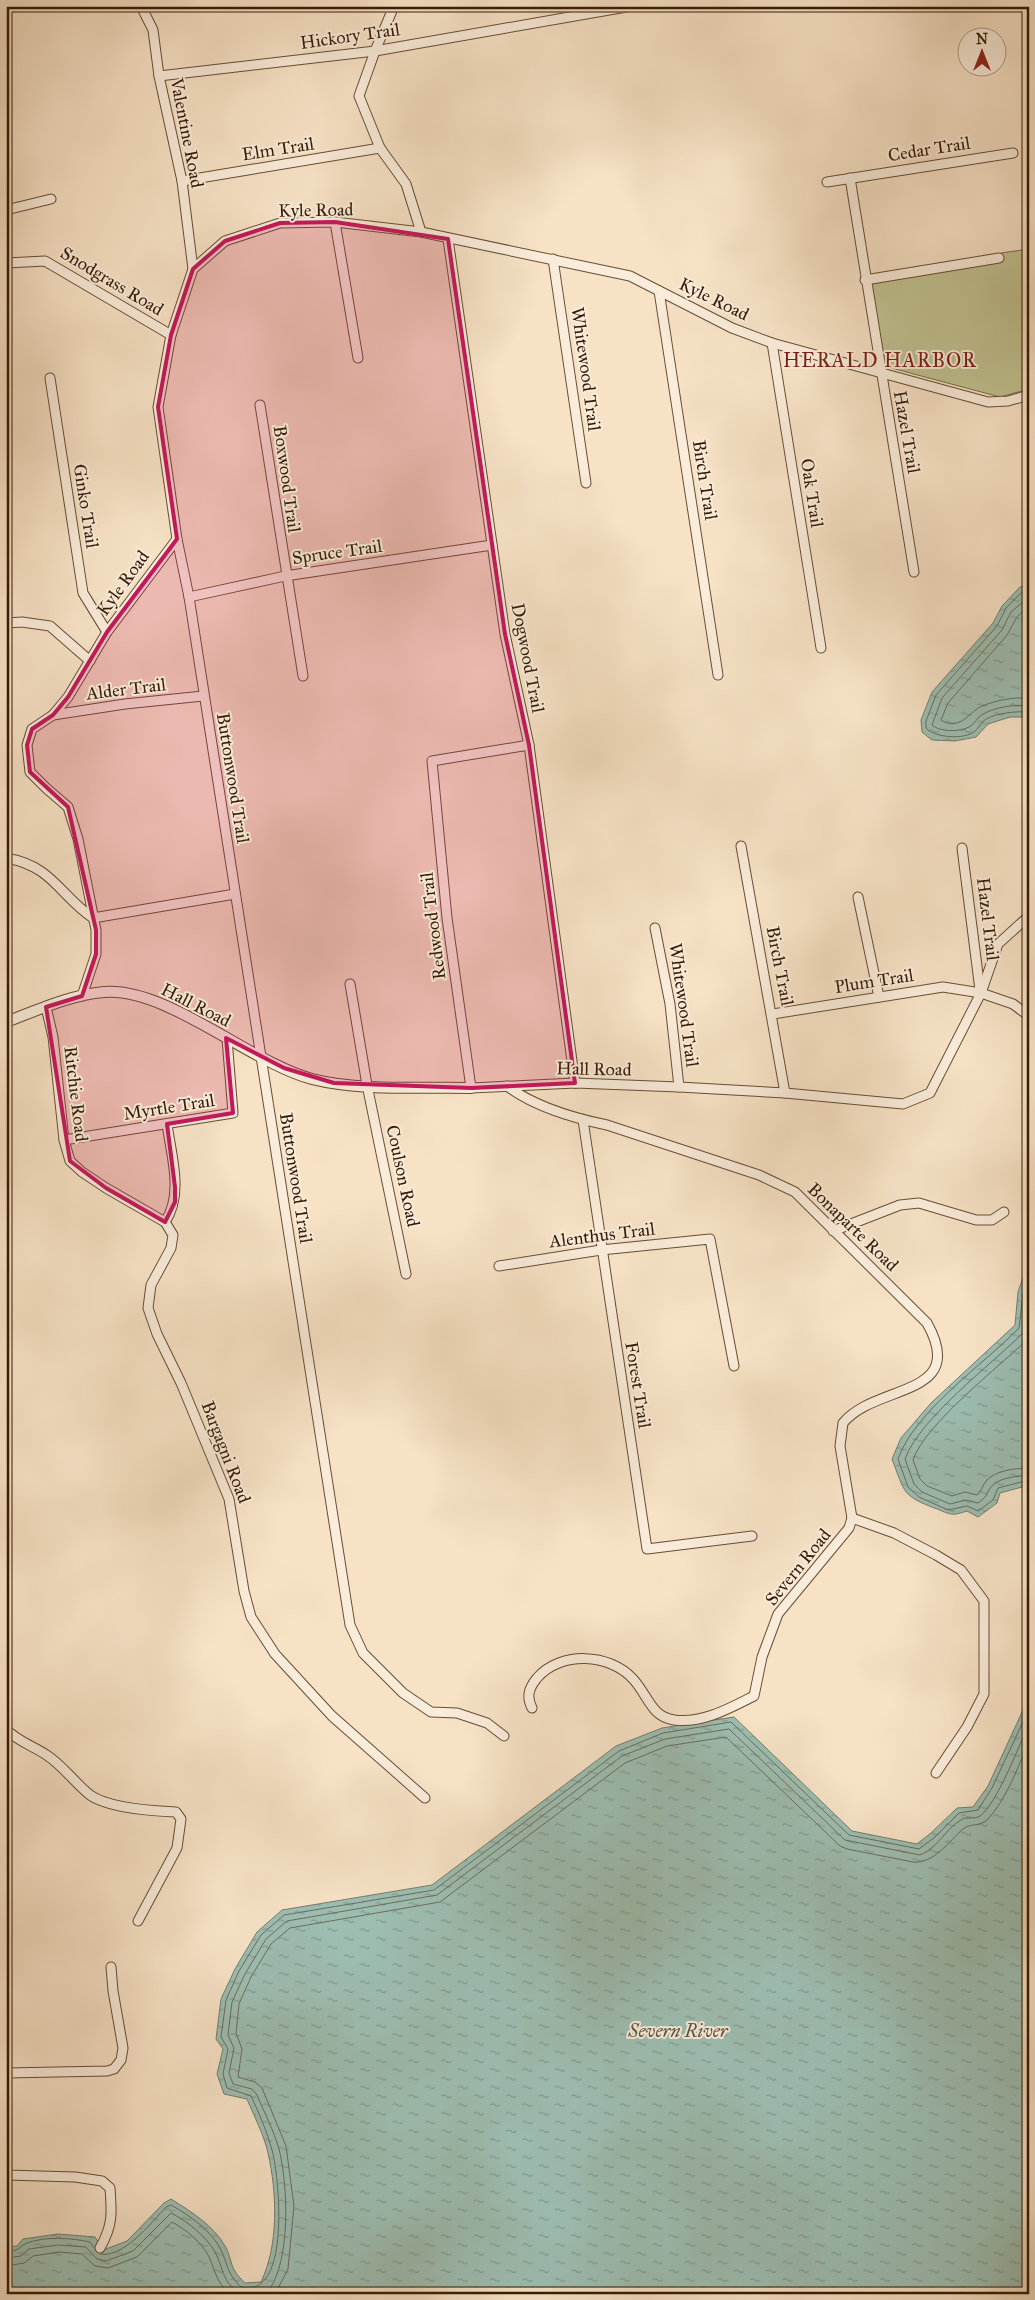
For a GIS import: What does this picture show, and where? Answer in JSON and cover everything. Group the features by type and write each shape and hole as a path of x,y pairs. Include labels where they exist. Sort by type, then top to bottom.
{"street":[{"name":"Valentine Road","path":"141,6 153,30 160,76 182,181 193,269"},
{"path":"394,6 359,96 380,148 406,184 421,232"},
{"name":"Hickory Trail","path":"160,76 375,51 632,6"},
{"name":"Elm Trail","path":"182,181 380,148"},
{"name":"Cedar Trail","path":"827,182 1013,152"},
{"name":"Hazel Trail","path":"850,178 880,373 914,572"},
{"path":"6,210 51,199"},
{"path":"335,222 358,358"},
{"name":"Kyle Road","path":"193,269 226,241 280,223 335,222 421,232 630,276 732,328 772,343 880,373 988,402 1008,401 1029,396"},
{"name":"Dogwood Trail","path":"448,239 505,634 529,745 575,1083"},
{"path":"865,280 1000,258"},
{"name":"Whitewood Trail","path":"553,259 586,483"},
{"name":"Snodgrass Road","path":"6,263 45,261 171,335"},
{"path":"177,539 158,407 171,335 193,269"},
{"name":"Birch Trail","path":"659,290 718,675"},
{"name":"Oak Trail","path":"772,343 821,648"},
{"name":"Ginko Trail","path":"50,378 83,593 108,632"},
{"name":"Boxwood Trail","path":"260,405 285,576 303,676"},
{"name":"Kyle Road","path":"82,996 96,954 96,930 78,839 68,807 30,772 27,745 32,729 53,715 68,697 108,632 177,539"},
{"name":"Buttonwood Trail","path":"177,539 189,597 345,1595 354,1638 371,1662 403,1693 431,1712 457,1712 487,1723 504,1736"},
{"name":"Spruce Trail","path":"189,597 285,576 492,545"},
{"path":"6,623 22,622 50,626 90,661"},
{"name":"Alder Trail","path":"53,715 125,704 203,696"},
{"name":"Redwood Trail","path":"471,1088 447,918 432,761 529,745"},
{"name":"Birch Trail","path":"741,846 773,1014 785,1093"},
{"name":"Hazel Trail","path":"962,848 981,993"},
{"path":"6,858 23,861 39,869 52,879 83,911 93,918 235,894"},
{"path":"858,897 879,997"},
{"name":"Hall Road","path":"6,1022 70,999 113,992 140,996 200,1023 260,1056 311,1078 334,1083 471,1088 575,1083 785,1093 903,1104 930,1093 981,993 998,944 1029,916"},
{"name":"Whitewood Trail","path":"655,928 670,1004 679,1087"},
{"path":"350,984 367,1085"},
{"name":"Plum Trail","path":"773,1014 943,987 981,993 1013,1004 1029,1016"},
{"name":"Ritchie Road","path":"46,1007 53,1038 64,1140 70,1161 77,1169 106,1188 165,1222"},
{"name":"Myrtle Trail","path":"64,1140 233,1114 227,1039"},
{"name":"Coulson Road","path":"367,1085 406,1274"},
{"name":"Bonaparte Road","path":"507,1086 521,1097 582,1120 607,1125 759,1175 795,1192 927,1324 938,1347 939,1361 933,1374 889,1396"},
{"name":"Forest Trail","path":"582,1120 647,1549 752,1536"},
{"path":"165,1222 172,1213 175,1202 175,1187 167,1124"},
{"path":"834,1231 900,1204 919,1203 976,1220 992,1220 1004,1212"},
{"name":"Bargagni Road","path":"165,1222 171,1229 172,1248 151,1285 148,1308 157,1334 182,1383 228,1499 244,1591 251,1617 275,1654 332,1716 425,1798"},
{"name":"Alenthus Trail","path":"499,1266 601,1250 710,1239 734,1366"},
{"name":"Severn Road","path":"532,1708 528,1700 529,1688 541,1673 563,1660 587,1659 609,1664 632,1677 645,1694 652,1708 661,1717 676,1720 705,1717 754,1696 762,1658 778,1614 844,1536 852,1518 841,1455 841,1429 844,1422 854,1413 889,1396"},
{"path":"852,1518 894,1533 961,1570 984,1601 984,1694 967,1727 936,1773"},
{"path":"6,1729 19,1740 49,1756 92,1796 108,1802 137,1808 176,1812 181,1819 178,1848 138,1921"},
{"path":"6,2074 107,2071 114,2069 121,2060 123,2048 113,1991 112,1967"},
{"path":"6,2176 75,2177 102,2181 110,2188 112,2217 110,2231 100,2248"}],"highlighted area":[{"path":"335,222 448,239 505,634 529,745 575,1083 471,1088 334,1083 284,1068 226,1038 233,1113 167,1124 175,1187 175,1202 165,1222 106,1188 70,1161 46,1007 82,996 96,954 96,930 68,807 30,772 27,745 32,729 53,715 68,697 107,632 177,539 158,407 171,335 193,269 225,241 280,223"}],"green space":[{"path":"1029,249 1029,389 1000,397 884,366 870,283 1002,262 1001,253"}],"water":[{"path":"1029,585 1029,717 1010,717 988,724 976,737 955,741 932,740 922,732 921,720 932,692 993,623 1002,606 1020,587"},
{"path":"1029,1261 1029,1487 1000,1493 997,1503 978,1517 967,1511 949,1514 926,1505 906,1492 892,1459 901,1438 931,1403 1015,1325 1018,1292"},
{"name":"Severn River","path":"1029,1697 1029,2294 6,2294 6,2247 17,2246 23,2239 58,2234 95,2237 103,2250 127,2241 164,2203 171,2199 201,2219 214,2231 225,2246 236,2273 245,2283 261,2282 271,2251 275,2218 271,2168 264,2139 247,2099 224,2094 217,2074 223,2049 216,2039 221,1999 235,1969 257,1932 282,1910 432,1885 616,1746 662,1728 734,1717 852,1831 917,1844 957,1808 973,1807 988,1786"}],"district":[{"name":"HERALD HARBOR","path":"880,360"}]}
